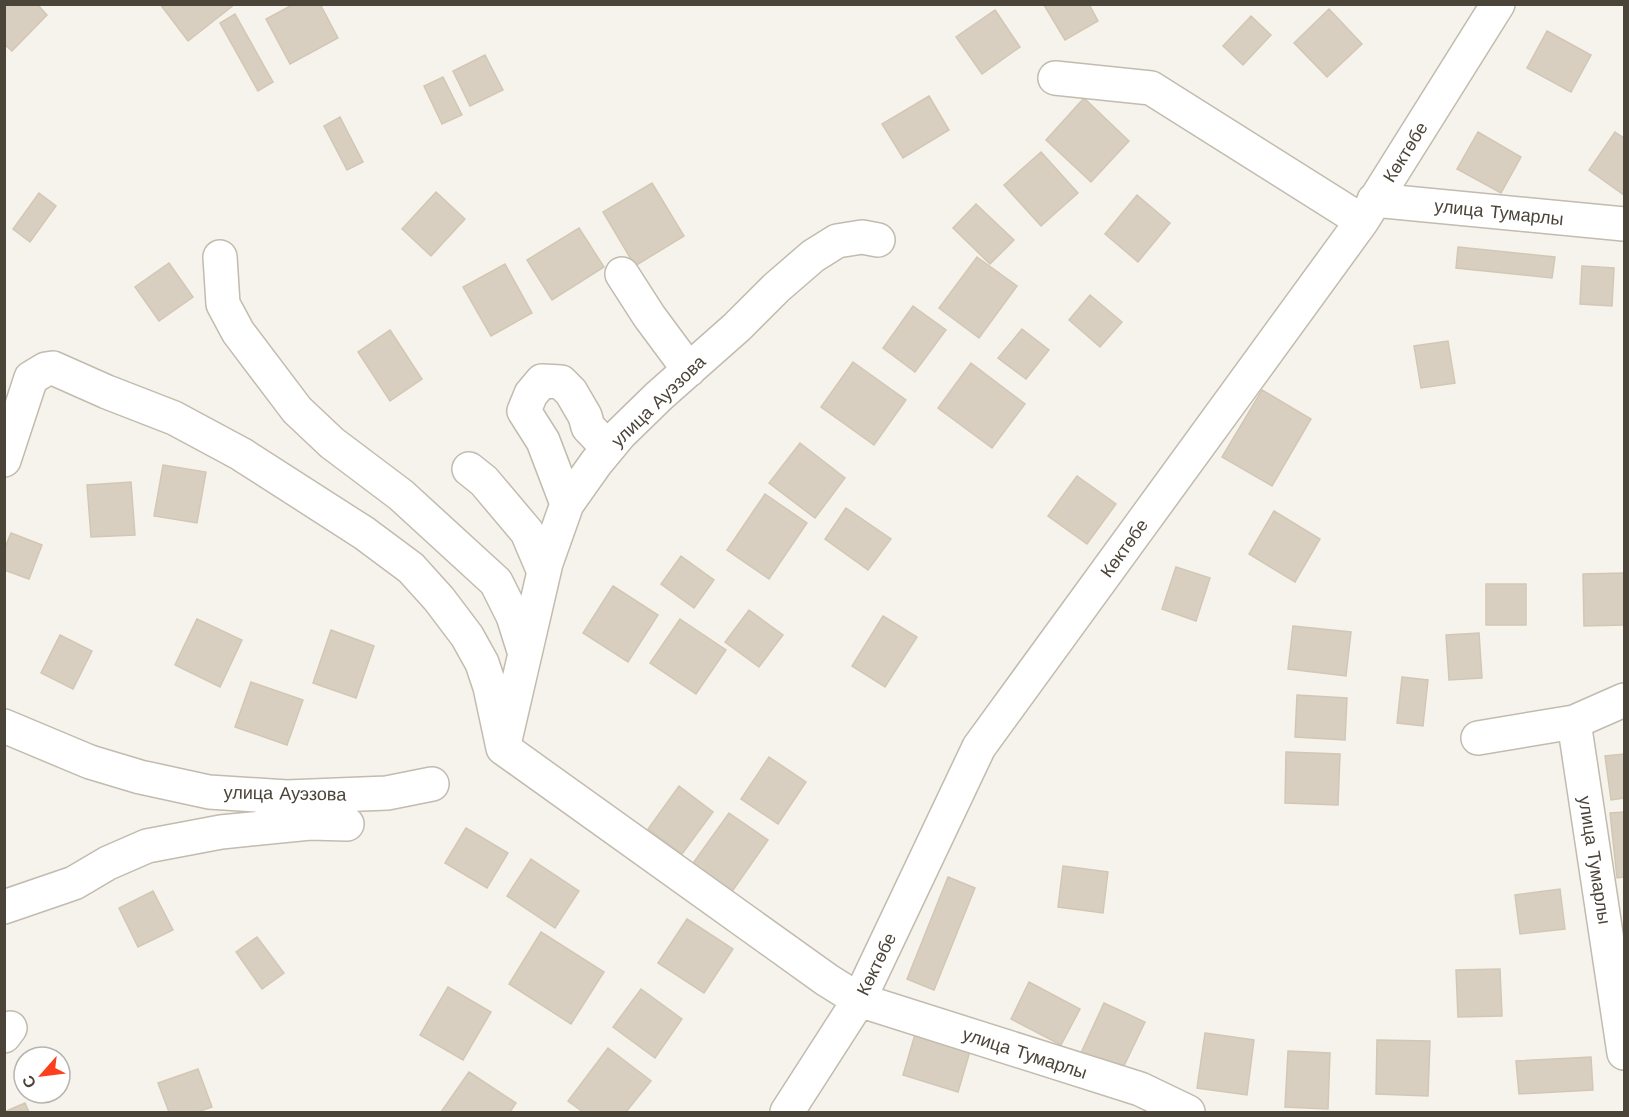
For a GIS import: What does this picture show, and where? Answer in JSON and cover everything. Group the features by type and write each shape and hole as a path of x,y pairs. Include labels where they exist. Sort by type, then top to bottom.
{"street":[{"name":"Көктөбе","path":"787,1113 859,1000 979,747 1368,211 1498,4"},
{"path":"1055,78 1151,88 1368,211"},
{"name":"улица Тумарлы","path":"1368,211 1624,224"},
{"name":"улица Ауэзова","path":"503,748 544,572 567,504 608,448 620,434 813,256 837,241 862,237 878,240"},
{"path":"220,257 223,304 238,332 297,410 332,443 401,495 496,582 513,616 525,654"},
{"path":"622,274 649,316 689,370"},
{"path":"4,460 31,378 46,369 53,368 106,392 174,418 241,454 364,533 411,568 439,599 467,636 482,663 490,687 503,748"},
{"path":"567,504 543,441 524,411 531,394 542,381 561,382 571,392 585,416 588,427 608,448"},
{"path":"469,470 484,481 502,500 527,532 544,572"},
{"path":"1478,738 1574,722 1624,700"},
{"name":"улица Тумарлы","path":"1574,722 1624,1053"},
{"name":"улица Ауэзова","path":"4,726 90,762 140,777 209,792 287,797 387,793 432,784"},
{"name":"улица Тумарлы","path":"503,748 859,1000 1137,1101 1188,1113"},
{"path":"4,907 74,883 108,863 147,846 221,832 310,823 347,824"}],"building":[{"path":"4,4 37,4 47,15 12,51 4,44"},
{"path":"160,4 235,4 188,41"},
{"path":"294,4 320,4 338,38 290,64 266,19"},
{"path":"1089,4 1098,21 1065,40 1044,5"},
{"path":"1329,9 1362,44 1327,77 1294,43"},
{"path":"995,10 1020,47 982,74 956,37"},
{"path":"235,14 273,82 258,91 220,23"},
{"path":"1251,16 1271,35 1243,65 1223,46"},
{"path":"1547,31 1591,55 1571,92 1527,68"},
{"path":"485,55 503,90 470,106 453,71"},
{"path":"443,77 462,115 442,124 424,86"},
{"path":"929,96 949,130 903,158 882,124"},
{"path":"1084,98 1129,141 1091,182 1046,140"},
{"path":"340,117 363,162 347,170 324,126"},
{"path":"1478,132 1521,157 1501,193 1457,169"},
{"path":"1615,132 1624,138 1624,195 1589,170"},
{"path":"1041,152 1078,193 1041,226 1004,185"},
{"path":"652,183 684,236 635,266 603,212"},
{"path":"436,192 465,219 431,256 402,229"},
{"path":"39,193 56,206 30,242 13,229"},
{"path":"1137,195 1170,223 1138,262 1105,234"},
{"path":"976,204 1014,240 990,264 953,228"},
{"path":"579,228 604,267 552,300 527,260"},
{"path":"1458,247 1555,257 1552,278 1456,268"},
{"path":"977,257 1017,286 979,338 939,308"},
{"path":"169,263 193,297 159,321 135,287"},
{"path":"505,264 532,313 491,336 463,287"},
{"path":"1582,266 1614,268 1612,306 1580,304"},
{"path":"1090,295 1122,322 1100,347 1069,320"},
{"path":"913,306 946,330 915,372 883,348"},
{"path":"1022,329 1049,350 1026,379 998,358"},
{"path":"390,330 422,379 390,401 358,352"},
{"path":"1448,341 1455,383 1421,388 1414,346"},
{"path":"853,362 906,400 874,445 821,407"},
{"path":"971,363 1025,404 992,448 938,408"},
{"path":"1262,390 1311,419 1272,486 1222,457"},
{"path":"800,443 845,478 815,518 769,483"},
{"path":"163,465 206,472 197,523 154,516"},
{"path":"1077,476 1116,504 1087,544 1048,516"},
{"path":"131,482 135,535 91,537 87,485"},
{"path":"765,494 807,523 769,579 727,550"},
{"path":"846,508 891,539 868,570 825,539"},
{"path":"1274,511 1320,539 1295,582 1249,554"},
{"path":"11,533 42,545 29,579 4,570 4,550"},
{"path":"681,556 714,580 694,608 661,584"},
{"path":"1176,567 1210,578 1196,621 1162,609"},
{"path":"1624,573 1624,625 1584,626 1583,574"},
{"path":"1486,584 1526,584 1526,625 1486,625"},
{"path":"613,586 658,615 628,662 583,633"},
{"path":"749,610 783,635 759,667 725,642"},
{"path":"883,616 917,637 885,687 852,666"},
{"path":"197,619 242,640 220,687 175,665"},
{"path":"680,619 726,650 696,694 650,663"},
{"path":"1293,626 1351,632 1346,676 1288,669"},
{"path":"331,630 374,646 356,698 313,683"},
{"path":"1479,633 1482,678 1449,680 1446,635"},
{"path":"60,635 92,651 73,689 41,673"},
{"path":"1402,677 1428,680 1423,726 1397,723"},
{"path":"251,682 303,700 287,745 235,727"},
{"path":"1297,695 1347,698 1345,740 1295,737"},
{"path":"1286,752 1340,754 1338,805 1285,803"},
{"path":"1624,754 1624,798 1611,800 1605,756"},
{"path":"769,757 806,782 778,824 741,799"},
{"path":"679,786 713,812 682,854 648,829"},
{"path":"1624,812 1624,877 1617,878 1610,813"},
{"path":"729,813 768,840 731,893 691,866"},
{"path":"466,828 508,853 487,888 445,863"},
{"path":"531,859 579,891 555,928 507,896"},
{"path":"1063,866 1108,872 1103,913 1058,907"},
{"path":"948,877 975,888 934,990 907,979"},
{"path":"1560,889 1565,929 1520,934 1515,895"},
{"path":"153,891 173,930 138,947 119,908"},
{"path":"687,919 733,949 704,993 658,963"},
{"path":"541,932 604,972 571,1024 509,984"},
{"path":"257,937 284,973 262,989 236,952"},
{"path":"1500,969 1502,1016 1458,1017 1456,970"},
{"path":"1029,982 1080,1009 1061,1045 1011,1019"},
{"path":"448,987 491,1012 463,1060 420,1035"},
{"path":"641,989 682,1019 655,1058 613,1027"},
{"path":"1104,1003 1145,1022 1121,1072 1081,1053"},
{"path":"916,1031 971,1048 958,1092 903,1075"},
{"path":"1205,1033 1254,1040 1247,1095 1197,1088"},
{"path":"1377,1040 1430,1041 1428,1096 1376,1094"},
{"path":"608,1048 651,1081 626,1112 583,1112 568,1101"},
{"path":"1288,1051 1330,1053 1328,1109 1285,1107"},
{"path":"1591,1057 1593,1090 1519,1094 1516,1061"},
{"path":"198,1069 212,1107 197,1112 169,1112 158,1083"},
{"path":"469,1072 516,1103 510,1112 441,1112"},
{"path":"26,1105 29,1112 4,1112"}]}
